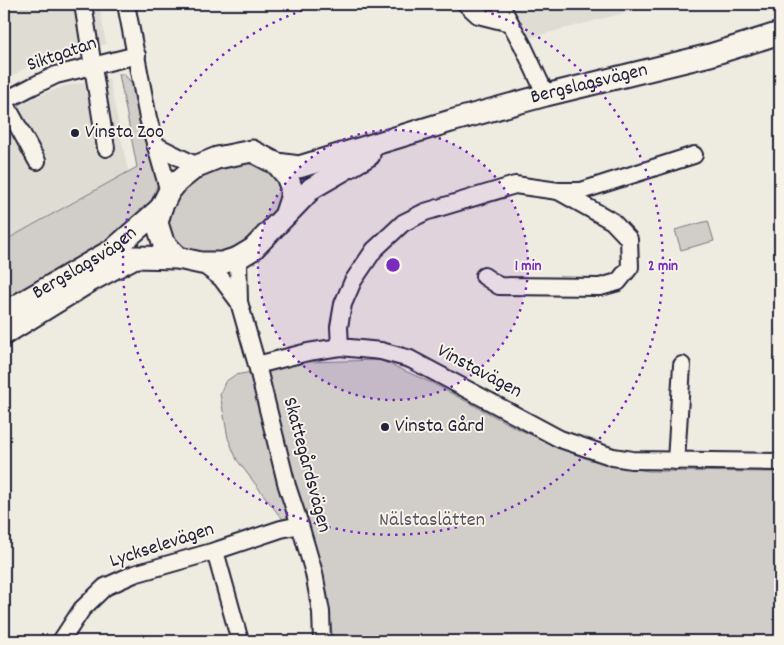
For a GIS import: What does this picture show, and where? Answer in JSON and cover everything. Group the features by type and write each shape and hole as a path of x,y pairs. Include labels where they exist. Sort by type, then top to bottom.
{"main road":[{"name":"Bergslagsvägen","path":"4,313 114,249 165,200 177,182 197,166 217,158 252,151 278,164 300,167 451,121 546,95 710,55 780,33"},
{"name":"Bergslagsvägen","path":"4,334 90,281 135,257 178,258 201,263 222,263 238,258 252,249 312,188 398,138"},
{"path":"278,164 287,176 291,188 291,198 285,216"},
{"name":"Bergslagsvägen","path":"165,200 157,222 163,242 178,258"}],"street":[{"path":"83,4 106,148"},
{"path":"126,4 137,55 144,104 155,145 165,200"},
{"path":"466,4 478,15 510,23"},
{"path":"500,4 523,46 546,95"},
{"name":"Siktgatan","path":"4,101 56,75 137,55"},
{"path":"4,101 37,161"},
{"path":"155,145 197,166"},
{"path":"340,347 339,327 343,304 353,281 374,250 403,223 425,212 516,185 558,191 581,191 694,156"},
{"path":"484,276 499,286 600,287 618,282 630,267 629,239 612,221 558,191"},
{"name":"Skattegårdsvägen","path":"238,258 239,302 257,365 286,486 300,524 314,572 321,612 322,641"},
{"name":"Skattegårdsvägen","path":"201,263 222,278 239,302"},
{"name":"Vinstavägen","path":"257,365 308,352 340,347 380,351 410,359 560,439 613,457 632,460 780,462"},
{"path":"676,461 682,365"},
{"name":"Lyckselevägen","path":"61,641 82,609 105,587 134,574 216,551 300,524"},
{"path":"216,551 240,641"}],"shaded area":[{"path":"4,4 99,4 106,44 41,59 4,80"},
{"path":"512,4 658,4 525,39"},
{"path":"109,78 128,172 4,241 4,113 15,106 64,86"}],"green space":[{"path":"119,74 124,74 133,85 141,133 153,160 159,181 150,204 111,240 4,303 4,241 137,167"},
{"path":"245,163 266,169 276,178 280,190 278,203 272,217 242,242 220,252 202,252 185,247 175,239 169,229 169,218 180,194 207,172 223,166"},
{"path":"708,221 714,241 681,250 675,230"},
{"name":"Nälstaslätten","path":"380,360 432,383 518,429 590,460 648,471 780,472 780,641 333,641 327,590 316,552 279,515 237,460 228,438 220,394 225,382 235,375 309,362"}],"place":[{"name":"Vinsta Zoo","path":"75,133"},
{"name":"Vinsta Gård","path":"385,427"}]}
